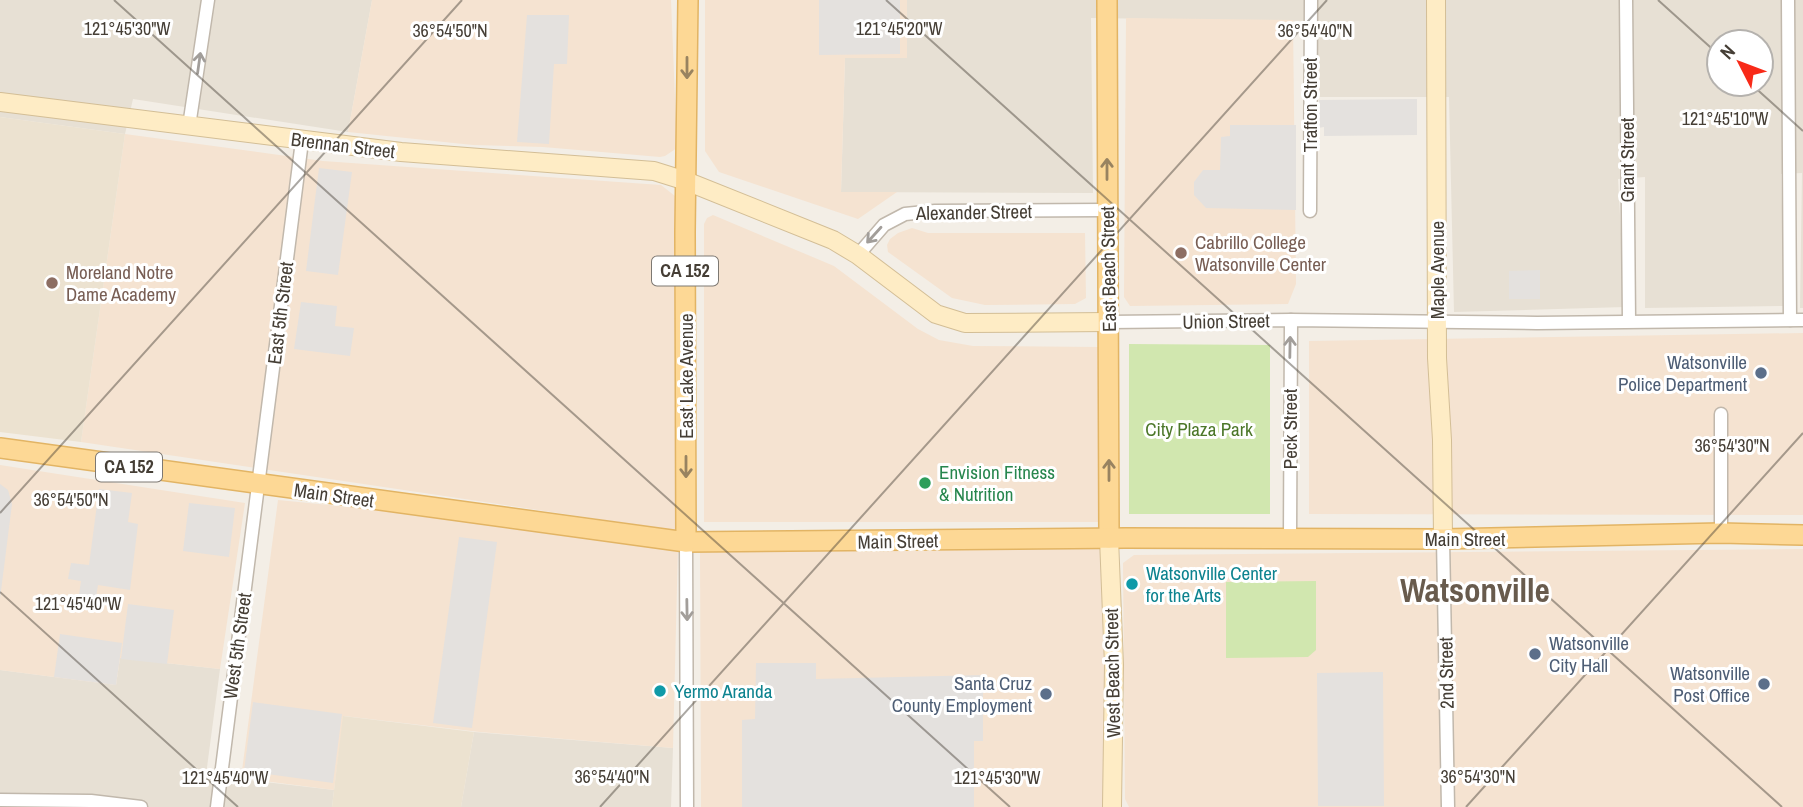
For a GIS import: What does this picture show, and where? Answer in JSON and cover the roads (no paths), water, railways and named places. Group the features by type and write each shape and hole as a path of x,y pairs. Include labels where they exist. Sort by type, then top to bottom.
{"main road":[{"name":"East Lake Avenue","path":"686,542 688,0"},
{"name":"East Beach Street","path":"1107,0 1109,538"},
{"name":"Main Street","path":"0,448 686,542 1109,538 1443,539 1721,533 1803,535"}],"street":[{"path":"189,126 208,0"},
{"name":"Trafton Street","path":"1310,211 1311,0"},
{"name":"Maple Avenue","path":"1436,0 1437,322 1443,539"},
{"name":"Grant Street","path":"1626,0 1629,320"},
{"path":"1788,0 1796,320"},
{"name":"Brennan Street","path":"0,102 401,152 654,171 686,181"},
{"name":"East 5th Street","path":"258,485 302,141"},
{"name":"Union Street","path":"686,181 833,240 858,255 936,314 965,323 1796,320"},
{"name":"Alexander Street","path":"858,255 884,225 905,214 935,211 1107,210"},
{"name":"Peck Street","path":"1290,538 1291,320"},
{"path":"1721,414 1721,533"},
{"name":"West 5th Street","path":"217,807 258,485"},
{"name":"West Beach Street","path":"1109,538 1114,665 1112,807"},
{"name":"2nd Street","path":"1443,539 1448,807"},
{"path":"686,542 687,807"},
{"path":"0,800 91,801 141,807"}],"place":[{"name":"Cabrillo College Watsonville Center","path":"1181,253"},
{"name":"Moreland Notre Dame Academy","path":"52,283"},
{"name":"Watsonville Police Department","path":"1761,373"},
{"name":"Envision Fitness & Nutrition","path":"925,483"},
{"name":"Watsonville Center for the Arts","path":"1132,584"},
{"name":"Watsonville City Hall","path":"1535,654"},
{"name":"Watsonville Post Office","path":"1764,684"},
{"name":"Yermo Aranda","path":"660,691"},
{"name":"Santa Cruz County Employment","path":"1046,694"}],"district":[{"name":"Watsonville","path":"1475,590"}],"park label":[{"name":"City Plaza Park","path":"1199,429"}]}
